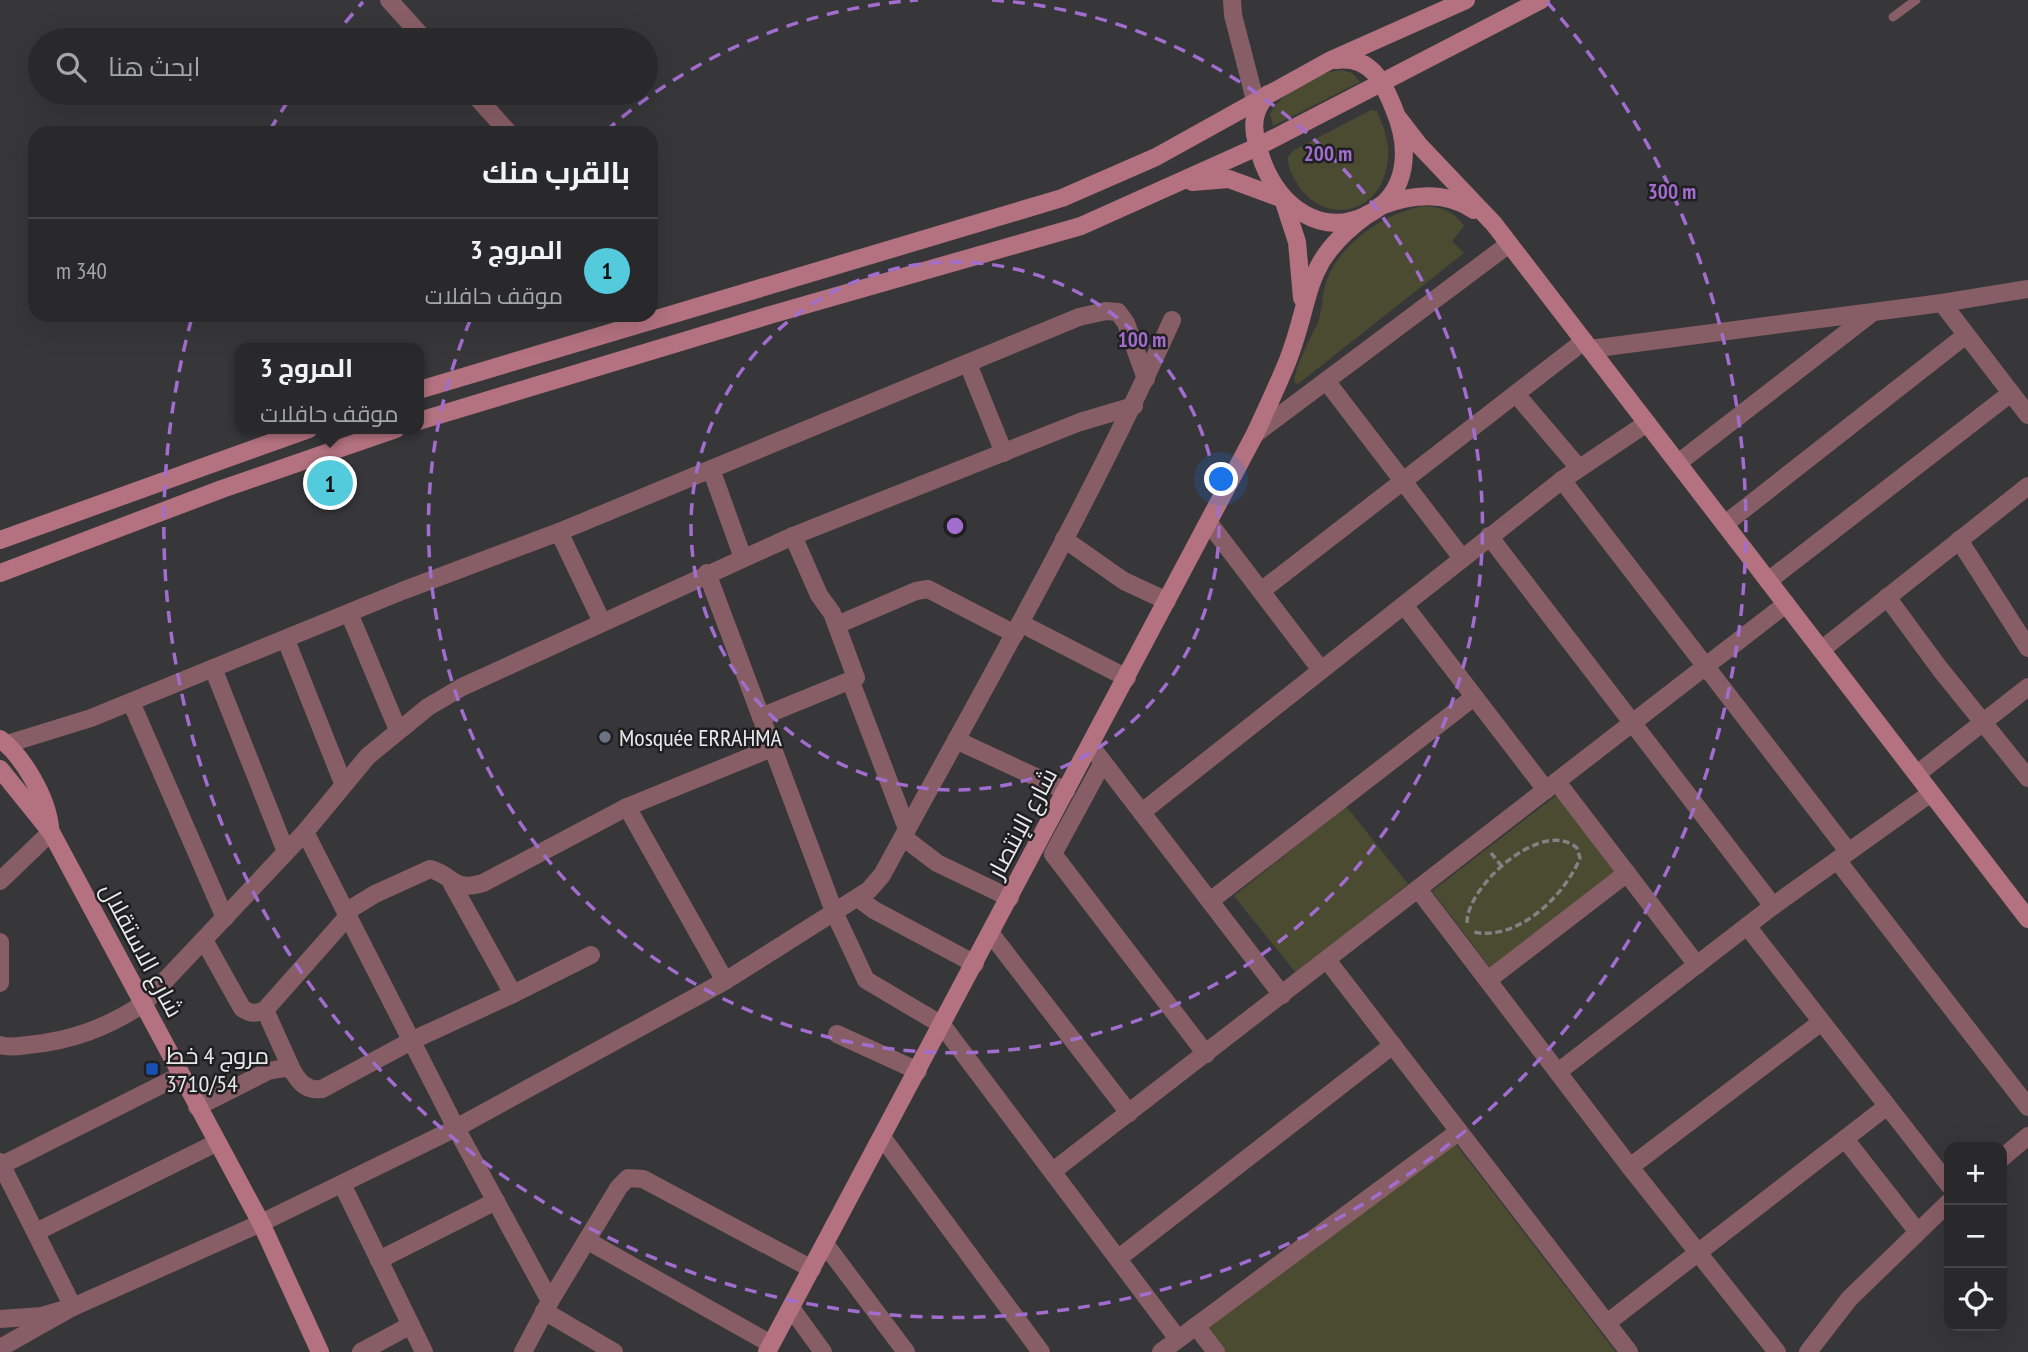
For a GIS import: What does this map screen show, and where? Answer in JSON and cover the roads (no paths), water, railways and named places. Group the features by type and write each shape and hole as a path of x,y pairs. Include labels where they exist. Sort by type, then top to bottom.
{"main road":[{"path":"658,319 1062,198 1156,157 1329,61 1466,0"},
{"path":"424,419 770,315 1080,226 1257,147 1541,0"},
{"path":"1302,309 1311,281 1332,244 1374,210 1397,185 1406,159 1406,146 1399,119 1383,80 1359,61 1329,61"},
{"path":"1273,90 1256,113 1253,132 1270,182 1283,199 1300,213 1326,222 1341,222 1412,197 1442,197 1463,203 1494,224"},
{"path":"1399,119 1419,145 1494,224 1931,793 2026,911"},
{"path":"1178,184 1229,179 1283,199"},
{"path":"1283,199 1297,242 1302,309"},
{"name":"شارع الإنتصار","path":"769,1348 1255,434 1289,359 1302,309"},
{"path":"424,389 647,322"},
{"path":"0,540 295,434"},
{"path":"5,573 222,489 382,434"},
{"path":"3,741 37,790 51,831"},
{"name":"شارع الاستقلال","path":"0,769 51,831 261,1223 320,1352"}],"street":[{"path":"389,0 414,28"},
{"path":"1233,0 1233,15 1255,100"},
{"path":"483,105 503,126"},
{"path":"1255,434 1509,243"},
{"path":"1261,591 1516,394 1587,345 1872,312 2028,289"},
{"path":"1942,303 2028,415"},
{"path":"3,741 38,736 131,702 349,613 559,532 1079,317 1106,311 1118,312 1126,323 1146,379"},
{"path":"1678,463 1872,312"},
{"path":"0,1348 73,1307 261,1223 456,1128 725,981 858,898 882,875 1017,629 1134,406 1172,320"},
{"path":"1724,524 1966,335"},
{"path":"968,364 1004,453"},
{"path":"1327,382 1462,558"},
{"path":"1769,581 2011,393"},
{"path":"1516,394 1579,468"},
{"path":"2,1051 86,1034 116,1022 143,1004 205,942 305,832 343,783 398,730 462,687 793,536 1080,422 1134,406"},
{"path":"1142,812 1489,536 1562,480 1647,423"},
{"path":"711,469 743,558"},
{"path":"1562,480 1706,667 2028,1107"},
{"path":"1821,650 2028,485"},
{"path":"1209,523 1321,670"},
{"path":"559,532 602,622"},
{"path":"761,717 856,678 838,625 819,595 793,536"},
{"path":"1489,536 1773,906"},
{"path":"1064,539 1124,582 1167,601"},
{"path":"1959,540 2028,648"},
{"path":"707,573 835,914 866,980 942,1026 1120,1257 1178,1339"},
{"path":"838,625 916,591 928,589 1127,678"},
{"path":"1887,597 1982,723 2028,778"},
{"path":"1053,1171 1786,604"},
{"path":"1404,605 1474,697 1627,873 1697,965"},
{"path":"349,613 398,730"},
{"path":"286,640 343,783"},
{"path":"213,668 286,852"},
{"path":"851,682 905,833 937,863 1010,898"},
{"path":"1917,774 2028,687"},
{"path":"1210,901 1474,697"},
{"path":"131,702 225,918"},
{"path":"956,740 1066,792"},
{"path":"1090,746 1282,995"},
{"path":"452,884 466,888 483,883 626,807 772,747"},
{"path":"1103,762 1053,854 1206,1054"},
{"path":"1558,1072 1773,906 1931,793"},
{"path":"626,807 725,981"},
{"path":"0,881 51,831"},
{"path":"305,832 496,1201 547,1306 614,1352"},
{"path":"205,942 242,1008 250,1013 265,1010 348,913 375,894 430,869 439,872 452,884 513,994"},
{"path":"1488,980 1627,873"},
{"path":"1418,889 1630,1167 1777,1352"},
{"path":"858,898 975,964"},
{"path":"1747,926 1944,1179"},
{"path":"991,934 1129,1113"},
{"path":"0,942 0,983"},
{"path":"265,1010 292,1070 303,1086 313,1090 321,1089 413,1040 591,955"},
{"path":"1327,960 1629,1352"},
{"path":"1630,1167 1820,1023"},
{"path":"837,1034 918,1071"},
{"path":"1120,1257 1393,1045"},
{"path":"197,1107 268,1071 285,1068 292,1070"},
{"path":"73,1307 54,1275 36,1231 1,1164 181,1075"},
{"path":"1606,1323 1886,1107"},
{"path":"1161,1352 1458,1132"},
{"path":"2007,1154 2028,1136"},
{"path":"882,1137 1041,1352"},
{"path":"1845,1139 1917,1231"},
{"path":"36,1231 216,1143"},
{"path":"523,1352 547,1306 619,1187 628,1178 643,1179 811,1269"},
{"path":"342,1184 424,1352"},
{"path":"379,1260 496,1201"},
{"path":"1808,1352 1849,1299 1946,1205"},
{"path":"588,1241 769,1348"},
{"path":"825,1244 906,1352"},
{"path":"0,1319 42,1316 73,1307"},
{"path":"791,1308 823,1352"},
{"path":"360,1352 411,1325"},
{"path":"1196,1326 1216,1352"}],"lane":[{"path":"1893,18 1916,0"}],"place":[{"name":"المروج 3","path":"330,483"},
{"name":"Mosquée ERRAHMA","path":"605,737"},
{"name":"مروج 4 خط 3710/54","path":"152,1069"}]}
